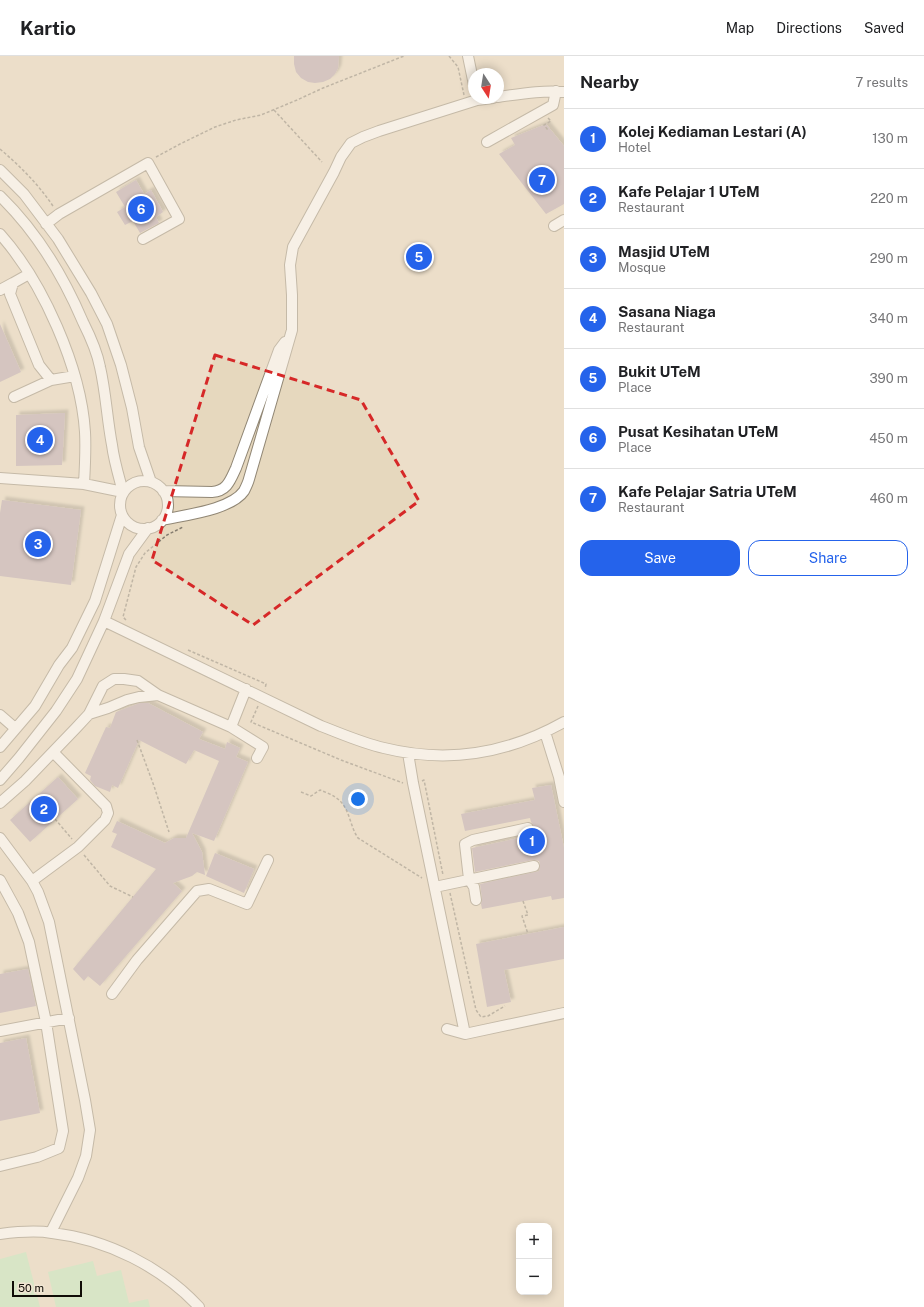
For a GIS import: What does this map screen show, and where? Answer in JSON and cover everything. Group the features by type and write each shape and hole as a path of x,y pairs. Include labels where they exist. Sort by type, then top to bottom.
{"street":[{"path":"468,56 470,68"},
{"path":"487,142 553,105 560,91 504,96"},
{"path":"162,520 211,509 233,501 244,491 249,479 292,330 290,265 293,247 341,157 351,143 379,131 468,102"},
{"path":"46,224 59,214 148,163 179,219 143,239"},
{"path":"0,170 24,194 58,240 88,287 107,324 121,365 132,408 139,447 151,482"},
{"path":"0,196 13,209 43,248 76,304 91,338 100,366 112,445 123,492"},
{"path":"554,226 564,220"},
{"path":"0,234 30,274 59,331 74,376 81,406 85,431 84,484"},
{"path":"0,290 30,274"},
{"path":"13,283 10,294 39,365 51,380"},
{"path":"163,491 218,492 228,485 236,468 279,350 292,330"},
{"path":"14,397 51,380 74,376"},
{"path":"0,478 84,484 123,492"},
{"path":"135,482 151,482 158,485 167,498 168,506 166,514 156,525 148,528 133,526 122,515 120,499 123,492 128,486 135,482"},
{"path":"0,747 35,706 72,648 95,601 122,515"},
{"path":"0,780 24,752 60,705 77,679 104,621 129,554 148,528"},
{"path":"104,621 321,726 357,740 384,748 408,753 438,756 472,754 529,740 564,722"},
{"path":"0,804 53,752 88,714 103,686 114,679 138,681 158,695 231,727 263,748 258,758"},
{"path":"231,727 246,689"},
{"path":"88,714 127,700 158,695"},
{"path":"0,715 16,728"},
{"path":"545,732 559,777 564,802"},
{"path":"32,881 78,847 107,817 106,806 53,752"},
{"path":"408,753 412,783 465,1034"},
{"path":"476,900 474,887 470,879 465,844 473,840 528,828"},
{"path":"0,838 32,881 38,892 49,922 90,1130 86,1156 78,1178 51,1232"},
{"path":"112,994 138,960 197,891 209,889 247,904 268,860"},
{"path":"435,887 534,866"},
{"path":"0,880 18,913 29,942 46,1022 63,1131 59,1148 37,1157 0,1166"},
{"path":"447,1029 465,1034 564,1013"},
{"path":"0,1031 69,1018"},
{"path":"0,1234 51,1232 81,1238 127,1255 149,1267 187,1294 199,1307"}],"path":[{"path":"148,163 180,144 215,127 236,120 261,115 323,88 404,56"},
{"path":"450,56 458,67 464,96"},
{"path":"274,110 322,162"},
{"path":"548,130 544,125 552,121 548,118 553,116"},
{"path":"0,149 34,181 45,193 56,210"},
{"path":"127,622 124,617 136,567 145,553 167,535 186,526"},
{"path":"182,647 266,684 263,697 251,722 341,760 403,783 412,783 424,780 444,878"},
{"path":"137,740 169,832"},
{"path":"301,792 312,796 320,790 335,797 344,805 353,831 358,838 404,868 417,874 435,887"},
{"path":"55,819 110,886 133,897"},
{"path":"450,890 476,1010 481,1017 488,1016 505,1006"},
{"path":"524,901 528,915 522,916 528,934"}],"highlighted area":[{"path":"215,355 361,400 419,501 253,625 152,560"}],"shaded area":[{"path":"0,56 564,56 564,1307 0,1307"}],"green space":[{"path":"26,1252 40,1307 0,1307 0,1259"},
{"path":"93,1261 97,1276 121,1270 129,1303 148,1299 150,1307 56,1307 48,1272"}],"building":[{"path":"294,56 339,56 338,68 330,79 323,82 308,82 301,78 296,72"},
{"path":"546,124 564,146 564,204 546,214 499,154 515,145 511,138"},
{"path":"136,180 144,194 151,190 163,212 156,217 159,223 140,233 133,221 125,225 117,212 125,207 116,192"},
{"path":"0,324 21,372 0,382"},
{"path":"65,413 62,465 16,466 16,415"},
{"path":"2,500 81,510 71,585 0,576 0,513"},
{"path":"140,703 148,703 203,732 199,739 225,749 227,742 240,748 236,757 248,762 214,841 192,833 202,852 205,875 197,872 192,876 173,883 182,891 100,986 88,976 84,981 73,969 156,869 111,847 117,834 112,832 117,821 165,843 174,838 186,838 219,761 194,750 186,764 139,740 118,788 112,785 110,792 95,786 90,780 91,776 85,773 106,727 110,728 116,712"},
{"path":"58,777 78,799 30,842 10,820"},
{"path":"551,785 564,848 564,898 552,900 551,896 482,909 480,884 539,871 540,865 539,861 533,860 475,872 472,848 533,835 534,826 530,818 465,831 461,814 535,800 532,788"},
{"path":"215,853 254,869 244,893 206,876"},
{"path":"564,927 564,959 504,970 511,1002 487,1007 476,944"},
{"path":"28,969 36,1006 0,1013 0,974"},
{"path":"26,1038 40,1113 0,1121 0,1043"}],"place":[{"name":"Kafe Pelajar Satria UTeM","path":"542,180"},
{"name":"Pusat Kesihatan UTeM","path":"141,209"},
{"name":"Bukit UTeM","path":"419,257"},
{"name":"Sasana Niaga","path":"40,440"},
{"name":"Masjid UTeM","path":"38,544"},
{"name":"Kafe Pelajar 1 UTeM","path":"44,809"},
{"name":"Kolej Kediaman Lestari (A)","path":"532,841"}]}
